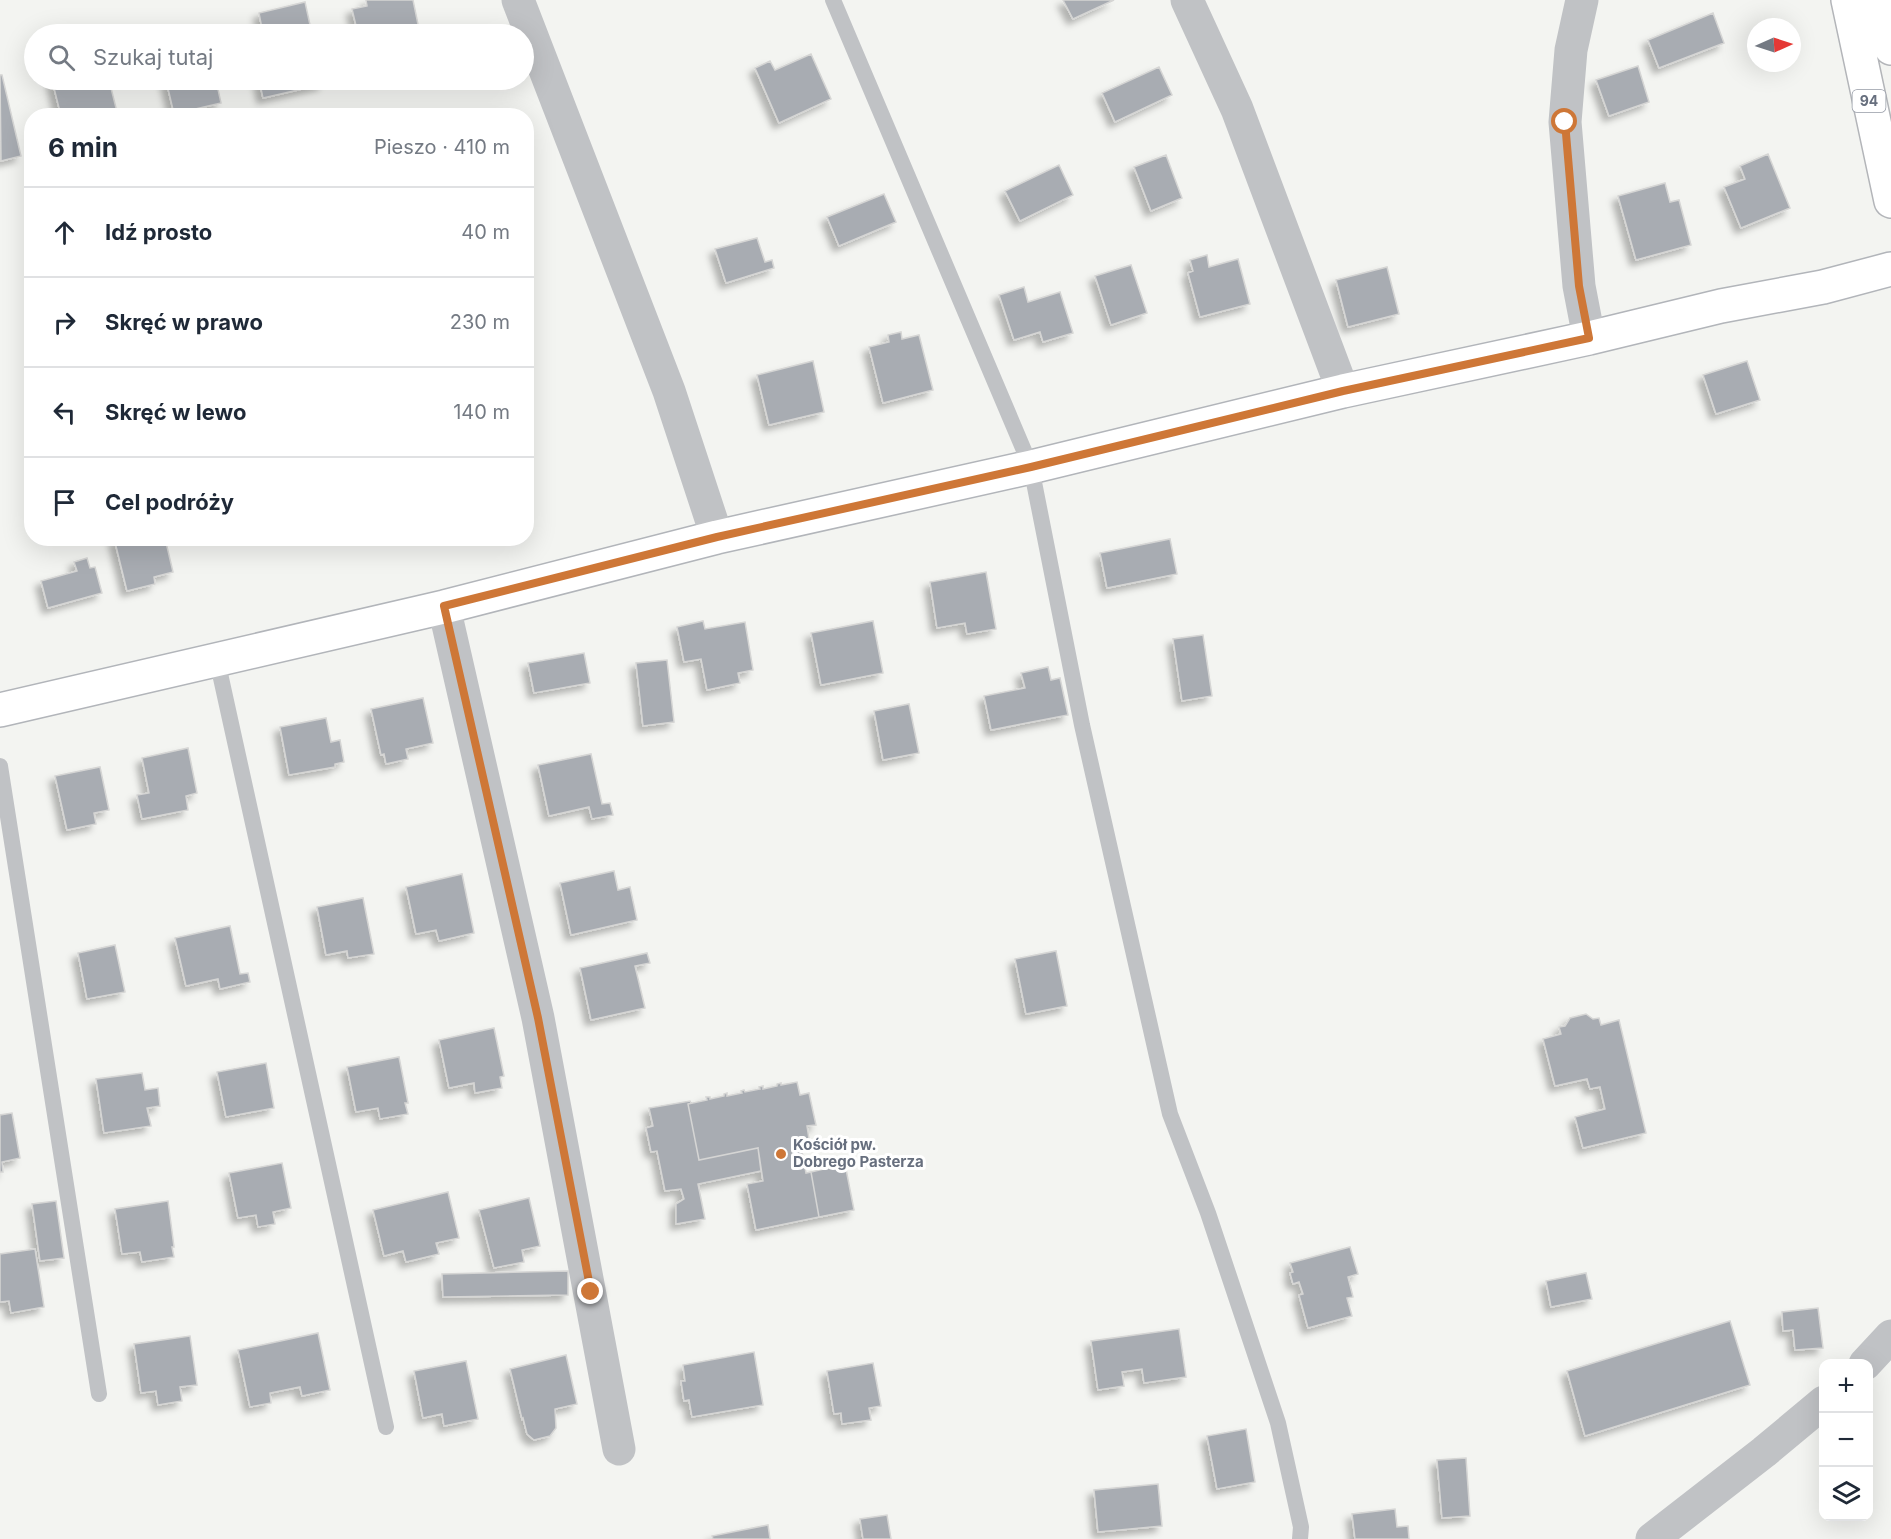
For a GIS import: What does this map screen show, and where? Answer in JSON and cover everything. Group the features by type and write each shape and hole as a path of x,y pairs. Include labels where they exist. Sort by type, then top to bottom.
{"street":[{"path":"518,0 527,24"},
{"path":"1187,0 1238,109 1343,391"},
{"path":"1582,0 1571,50 1565,122 1579,286 1589,338"},
{"name":"94","path":"1848,0 1891,201"},
{"path":"1881,0 1891,48"},
{"path":"534,41 669,391 717,537"},
{"path":"0,710 444,606 717,537 1031,467 1343,391 1589,338 1721,306 1823,287 1891,269"},
{"path":"444,606 538,1018 619,1449"},
{"path":"1870,1359 1891,1336"},
{"path":"1652,1539 1819,1406"}],"lane":[{"path":"833,0 1031,467 1082,725 1170,1114 1208,1213 1278,1423 1301,1527 1300,1539"},
{"path":"217,660 386,1426"},
{"path":"0,766 99,1394"}],"building":[{"path":"366,0 413,0 418,24 356,24 352,9 367,6"},
{"path":"1063,0 1114,0 1073,19"},
{"path":"305,2 310,24 261,24 259,13"},
{"path":"1713,13 1724,43 1659,68 1648,40"},
{"path":"811,54 831,99 779,123 755,68 770,61 775,70"},
{"path":"1638,66 1649,102 1609,116 1596,80"},
{"path":"1159,67 1172,95 1115,122 1102,93"},
{"path":"0,75 2,75 21,156 1,161"},
{"path":"54,90 112,90 116,108 59,108"},
{"path":"168,90 218,90 221,103 200,108 173,108"},
{"path":"261,90 298,90 263,98"},
{"path":"1768,154 1790,208 1741,228 1724,187 1745,179 1740,166"},
{"path":"1166,155 1182,198 1151,211 1134,167"},
{"path":"1059,165 1073,195 1020,221 1005,191"},
{"path":"1665,183 1670,202 1679,200 1691,245 1636,260 1618,196"},
{"path":"884,194 896,222 839,246 827,217"},
{"path":"757,238 765,262 772,260 774,268 726,283 715,249"},
{"path":"1207,255 1209,267 1238,259 1250,304 1200,317 1188,273 1193,271 1190,260"},
{"path":"1131,265 1147,313 1111,325 1095,276"},
{"path":"1387,267 1399,314 1348,327 1336,280"},
{"path":"1024,287 1028,302 1060,292 1073,333 1043,342 1040,332 1014,340 999,295"},
{"path":"901,332 902,339 919,335 933,390 883,403 869,347 889,342 888,335"},
{"path":"813,361 824,412 769,425 757,375"},
{"path":"1747,361 1760,400 1716,414 1703,375"},
{"path":"1170,539 1177,574 1107,588 1100,553"},
{"path":"116,546 167,546 173,572 154,577 155,584 127,591"},
{"path":"87,558 90,568 95,567 102,593 48,608 41,581 77,571 74,562"},
{"path":"986,572 996,629 967,634 965,623 937,628 930,582"},
{"path":"703,621 705,629 745,622 753,670 738,673 740,683 707,690 701,659 684,662 677,627"},
{"path":"873,621 883,673 821,685 811,633"},
{"path":"1203,635 1212,696 1182,701 1173,639"},
{"path":"584,653 590,683 534,693 528,663"},
{"path":"667,660 674,722 643,726 636,663"},
{"path":"1048,667 1051,680 1060,678 1068,715 991,730 984,696 1025,688 1021,673"},
{"path":"423,698 433,743 406,749 408,759 386,764 384,754 381,755 371,709"},
{"path":"909,704 919,753 883,760 874,711"},
{"path":"326,718 331,742 340,740 344,762 335,764 335,767 289,775 280,727"},
{"path":"188,748 197,793 186,796 188,810 142,819 137,795 149,793 142,758"},
{"path":"591,754 602,804 610,803 613,815 592,819 589,807 549,816 538,765"},
{"path":"100,767 109,810 94,813 96,824 67,830 55,776"},
{"path":"614,871 618,890 630,887 637,920 571,935 560,883"},
{"path":"462,874 474,933 439,941 436,930 416,934 406,887"},
{"path":"363,898 374,954 348,958 347,951 326,955 317,907"},
{"path":"230,926 240,974 248,973 250,982 220,989 218,979 186,986 175,938"},
{"path":"115,945 125,992 87,999 78,953"},
{"path":"1056,951 1067,1006 1026,1014 1015,959"},
{"path":"647,953 650,963 635,966 645,1008 591,1020 580,968"},
{"path":"1586,1014 1593,1019 1599,1018 1601,1025 1619,1020 1646,1133 1583,1148 1575,1117 1605,1109 1600,1087 1590,1089 1587,1079 1555,1086 1543,1039 1561,1034 1559,1027 1565,1026 1570,1018"},
{"path":"494,1028 504,1076 500,1077 502,1088 475,1093 474,1083 449,1088 439,1040"},
{"path":"399,1057 408,1114 380,1119 378,1108 356,1112 347,1067"},
{"path":"266,1063 274,1108 226,1117 217,1072"},
{"path":"142,1073 145,1090 158,1088 160,1106 147,1108 151,1126 104,1133 96,1079"},
{"name":"Kościół pw. Dobrego Pasterza","path":"797,1082 800,1095 809,1093 816,1125 807,1126 809,1139 800,1141 806,1173 811,1172 819,1217 756,1230 747,1184 763,1181 758,1148 699,1160 688,1104 707,1100 706,1097 710,1099 724,1096 727,1093 727,1096 742,1093 741,1091 744,1090 745,1092 760,1089 759,1087 763,1086 763,1089 781,1083 781,1085"},
{"path":"690,1101 691,1103 688,1104 699,1160 758,1148 761,1171 698,1184 705,1219 676,1224 676,1204 684,1199 681,1189 665,1191 657,1151 651,1152 646,1128 653,1126 649,1108"},
{"path":"12,1113 20,1158 2,1162 3,1172 0,1172 0,1115"},
{"path":"282,1163 291,1208 273,1212 275,1224 258,1227 256,1215 238,1218 229,1173"},
{"path":"845,1164 854,1210 819,1217 811,1172"},
{"path":"448,1192 459,1238 436,1243 439,1254 406,1262 403,1251 384,1256 373,1210"},
{"path":"529,1198 540,1246 522,1250 524,1262 494,1268 479,1210"},
{"path":"56,1201 64,1258 40,1261 32,1204"},
{"path":"168,1201 174,1257 142,1262 140,1252 122,1254 115,1209"},
{"path":"1350,1247 1358,1274 1348,1277 1353,1297 1347,1298 1352,1316 1308,1328 1299,1295 1303,1294 1299,1282 1293,1284 1290,1263"},
{"path":"35,1249 44,1307 11,1313 9,1301 0,1302 0,1254"},
{"path":"568,1271 568,1295 443,1297 442,1274"},
{"path":"1586,1273 1592,1299 1551,1307 1546,1281"},
{"path":"1818,1308 1823,1348 1795,1350 1793,1330 1783,1331 1782,1312"},
{"path":"1730,1321 1750,1385 1585,1436 1567,1371"},
{"path":"1179,1329 1186,1377 1144,1383 1142,1369 1122,1372 1124,1386 1098,1390 1091,1341"},
{"path":"318,1333 330,1390 302,1396 300,1387 270,1393 271,1403 250,1407 238,1350"},
{"path":"190,1336 197,1385 180,1387 182,1401 158,1405 156,1391 141,1393 134,1344"},
{"path":"754,1352 763,1405 692,1417 689,1400 684,1401 681,1381 685,1381 683,1365"},
{"path":"566,1355 577,1404 555,1409 556,1428 550,1436 534,1440 527,1434 510,1369"},
{"path":"466,1361 478,1419 444,1426 442,1414 423,1418 414,1371"},
{"path":"873,1363 881,1406 869,1408 871,1420 842,1424 841,1413 834,1414 827,1371"},
{"path":"1246,1429 1255,1482 1217,1489 1207,1436"},
{"path":"1466,1458 1470,1516 1442,1518 1437,1460"},
{"path":"1158,1484 1162,1526 1098,1532 1094,1490"},
{"path":"1395,1509 1397,1527 1408,1526 1409,1539 1355,1539 1352,1514"},
{"path":"887,1515 891,1539 863,1539 860,1519"},
{"path":"768,1525 770,1539 713,1539 712,1536"}],"place":[{"name":"Kościół pw. Dobrego Pasterza","path":"781,1154"}],"route":[{"path":"591,1292 538,1018 444,606 717,537 1031,467 1343,391 1589,338 1579,286 1565,122"}]}
